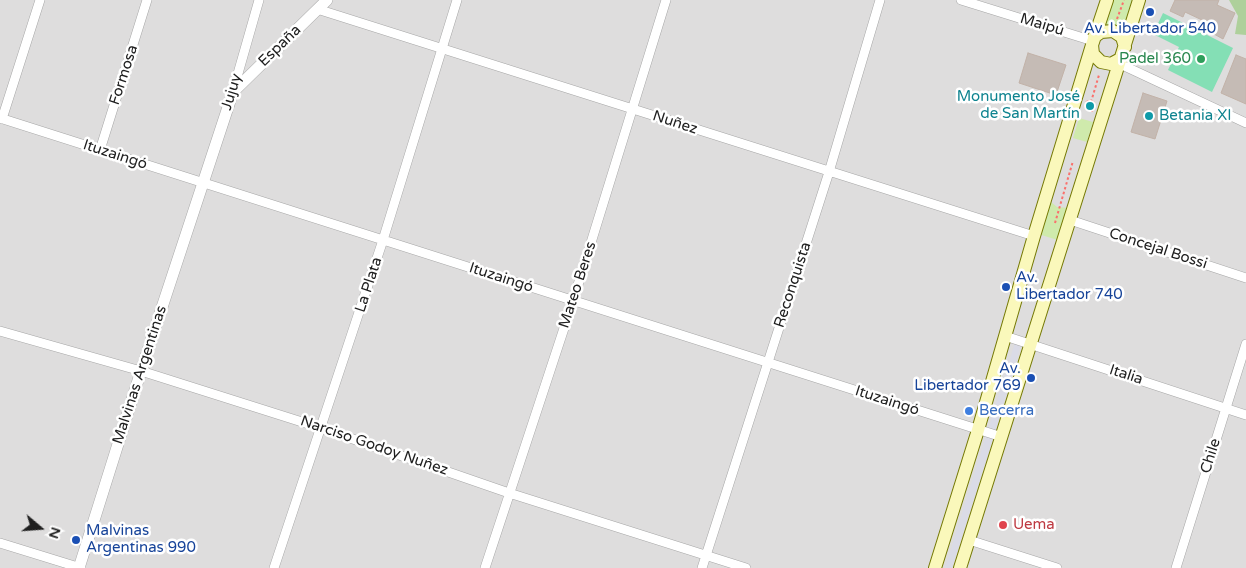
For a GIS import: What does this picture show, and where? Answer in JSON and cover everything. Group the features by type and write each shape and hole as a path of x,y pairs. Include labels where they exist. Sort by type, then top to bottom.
{"main road":[{"path":"935,568 978,430 1093,41 1107,0"},
{"path":"960,568 1139,0"},
{"path":"1113,31 1122,37 1122,56 1112,64 1102,63 1095,58 1093,41 1101,32 1113,31"}],"street":[{"path":"1,118 40,0"},
{"name":"Formosa","path":"100,150 147,0"},
{"name":"Jujuy","path":"203,183 233,92 259,0"},
{"name":"España","path":"233,92 327,0"},
{"name":"La Plata","path":"274,568 384,240 457,0"},
{"name":"Mateo Beres","path":"485,568 634,110 666,0"},
{"name":"Reconquista","path":"702,568 829,172 880,0"},
{"name":"Maipú","path":"962,0 1093,41"},
{"name":"Nuñez","path":"317,9 1034,236"},
{"path":"1122,56 1246,123"},
{"name":"Ituzaingó","path":"1,118 1002,437"},
{"name":"Malvinas Argentinas","path":"80,568 141,371 203,183"},
{"name":"Concejal Bossi","path":"1070,220 1246,278"},
{"name":"Narciso Godoy Nuñez","path":"0,331 141,371 321,428 509,492 746,568"},
{"name":"Italia","path":"1005,336 1246,415"},
{"name":"Chile","path":"1176,568 1246,344"},
{"path":"969,540 1057,568"},
{"path":"0,543 80,568"}],"path":[{"path":"1113,31 1124,0"},
{"path":"1102,13 1118,18"},
{"path":"1091,102 1102,63"},
{"path":"1087,101 1091,102 1095,103 1092,111 1085,108 1087,101"},
{"path":"1059,156 1087,165"},
{"path":"1042,210 1070,220"}],"shaded area":[{"path":"0,0 1246,0 1246,568 0,568"},
{"path":"1016,339 1022,341 994,435 952,568 945,568"}],"green space":[{"path":"1112,0 1135,0 1125,36 1118,26 1108,25 1103,27"},
{"path":"1229,0 1246,0 1246,35 1235,34 1238,16"},
{"name":"Padel 360","path":"1163,13 1233,48 1212,92 1168,70 1179,47 1153,34"},
{"path":"1079,118 1093,122 1087,142 1073,138"},
{"path":"1051,202 1057,207 1069,208 1064,242 1035,233"}],"building":[{"path":"1175,0 1219,0 1217,5 1235,13 1223,39 1214,34 1217,27 1185,12 1183,17 1170,11"},
{"path":"1028,53 1066,65 1056,95 1019,83"},
{"path":"1236,55 1246,59 1246,104 1221,93"},
{"name":"Betania XI","path":"1143,93 1167,101 1155,139 1131,132"}],"place":[{"name":"Av. Libertador 540","path":"1150,12"},
{"name":"Padel 360","path":"1201,59"},
{"name":"Monumento José de San Martín","path":"1090,106"},
{"name":"Betania XI","path":"1149,116"},
{"name":"Av. Libertador 740","path":"1006,287"},
{"name":"Av. Libertador 769","path":"1031,378"},
{"name":"Becerra","path":"969,411"},
{"name":"Uema","path":"1003,525"},
{"name":"Malvinas Argentinas 990","path":"76,540"}]}
